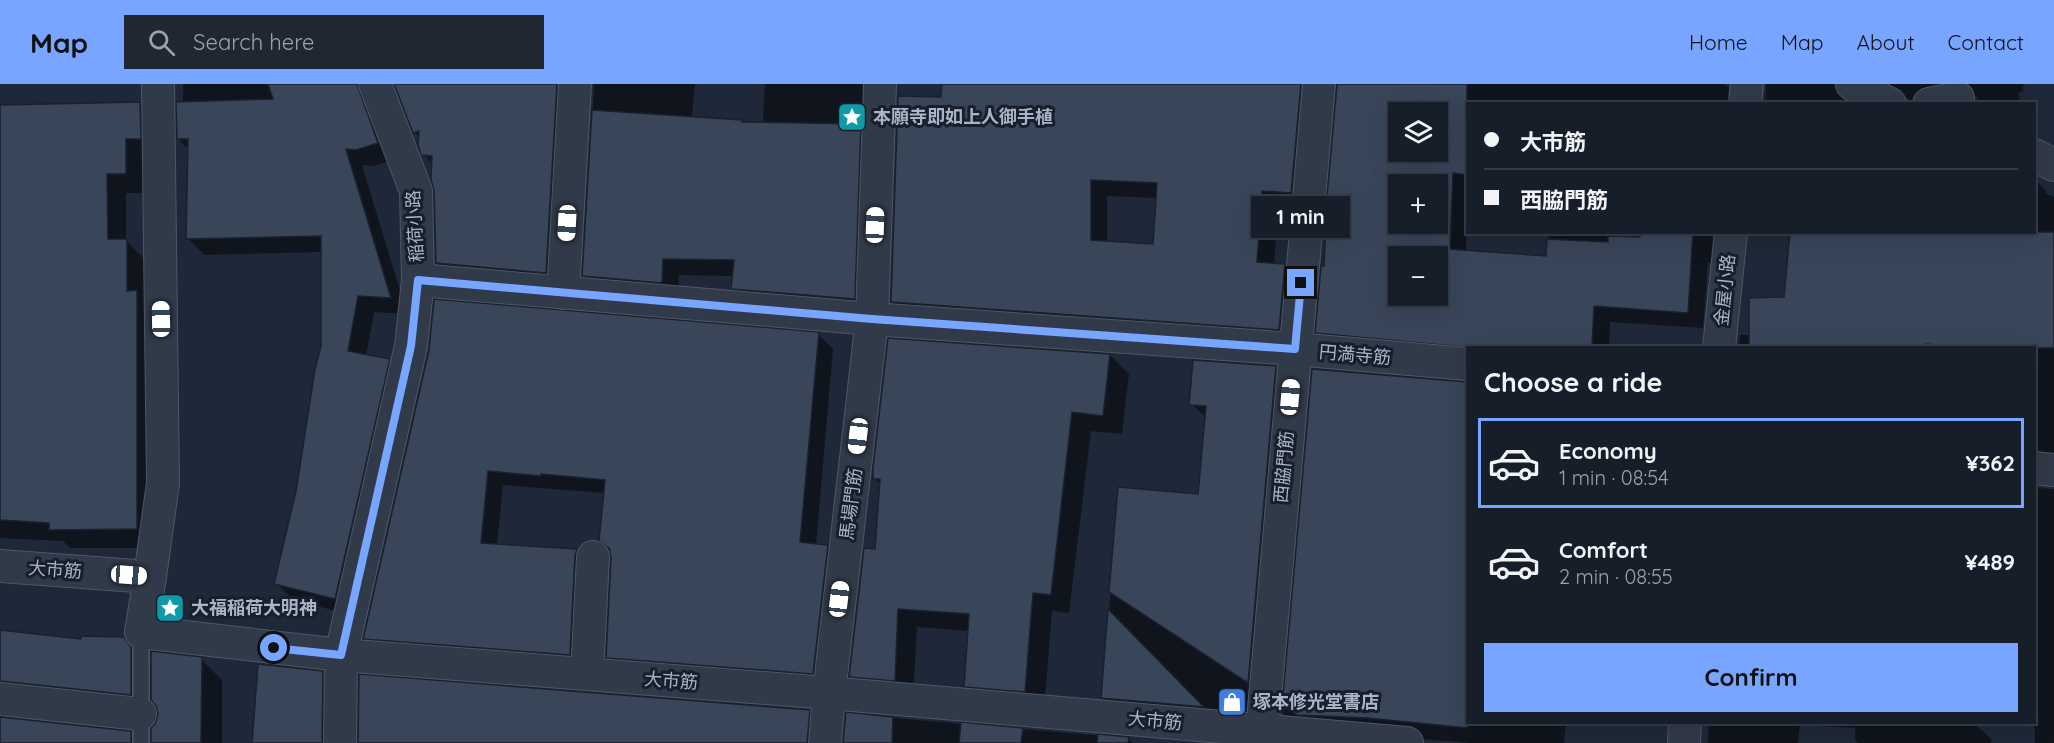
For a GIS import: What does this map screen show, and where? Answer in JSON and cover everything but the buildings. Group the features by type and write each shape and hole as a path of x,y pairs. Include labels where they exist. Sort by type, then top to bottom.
{"street":[{"path":"141,632 163,483 158,84"},
{"name":"稲荷小路","path":"340,743 341,655 411,346 418,280 416,191 375,84"},
{"path":"563,293 575,84"},
{"name":"馬場門筋","path":"825,743 872,319 880,84"},
{"name":"西脇門筋","path":"1261,737 1319,84"},
{"path":"1745,102 1747,84"},
{"path":"1852,84 1886,102"},
{"path":"2036,156 2054,165"},
{"name":"金屋小路","path":"1719,346 1731,234"},
{"name":"円満寺筋","path":"418,280 872,319 1295,349 1466,364"},
{"path":"2036,468 2054,470"},
{"path":"587,674 593,557"},
{"name":"大市筋","path":"0,566 150,577"},
{"name":"大市筋","path":"141,632 341,655 829,693 1261,737 1407,743"},
{"path":"0,699 141,728"},
{"path":"1684,743 1685,724"}],"lane":[{"path":"141,632 141,728"}],"place":[{"name":"本願寺即如上人御手植","path":"852,117"},
{"name":"大福稲荷大明神","path":"170,608"},
{"name":"塚本修光堂書店","path":"1232,702"}],"route":[{"path":"274,648 341,655 411,346 418,280 872,319 1295,349 1301,283"}]}
